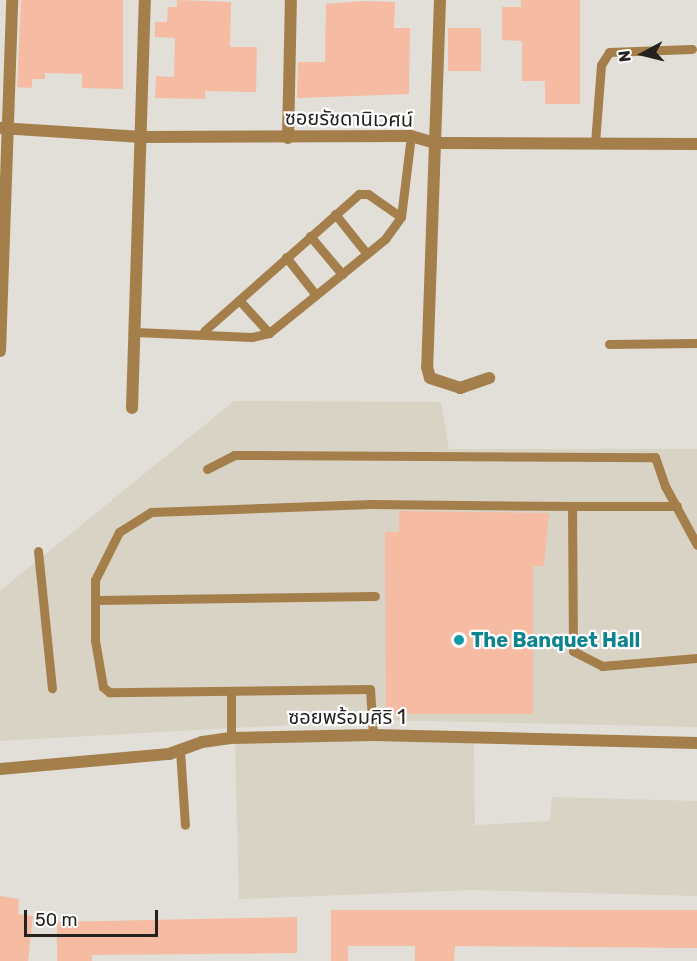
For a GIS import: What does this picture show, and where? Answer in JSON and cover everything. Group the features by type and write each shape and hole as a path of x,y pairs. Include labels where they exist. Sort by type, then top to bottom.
{"street":[{"path":"0,351 4,128 12,0"},
{"path":"132,408 145,0"},
{"path":"288,138 291,0"},
{"path":"440,0 427,367 430,378 460,388 489,378"},
{"name":"ซอยรัชดานิเวศน์","path":"4,128 142,137 411,136 436,143 697,144"},
{"name":"ซอยพร้อมศิริ 1","path":"0,770 180,750 231,738 373,735 697,743"}],"lane":[{"path":"595,143 601,65 609,52 692,50"},
{"path":"135,332 204,331 252,337 269,333 367,254 401,217 411,136"},
{"path":"204,331 359,194 368,194 401,217"},
{"path":"335,214 367,254"},
{"path":"310,236 342,274"},
{"path":"286,257 316,295"},
{"path":"239,300 269,333"},
{"path":"609,344 697,342"},
{"path":"207,469 234,455 656,457 697,545"},
{"path":"373,735 370,689 109,692 98,677 95,580 107,549 119,532 151,512 371,504 677,506"},
{"path":"572,506 573,651 602,666 697,658"},
{"path":"39,550 52,688"},
{"path":"95,600 375,596"},
{"path":"231,691 231,738"},
{"path":"180,750 185,825"}],"shaded area":[{"path":"234,401 441,402 449,449 697,449 697,727 380,720 0,741 0,591"},
{"path":"384,740 474,743 475,825 550,821 552,797 697,801 697,896 474,890 239,899 235,743"}],"building":[{"path":"21,0 123,0 123,89 82,88 82,74 45,73 45,79 32,79 32,88 17,87"},
{"path":"177,0 231,2 230,47 257,47 256,92 205,91 205,99 155,98 156,76 174,77 175,38 155,37 155,22 167,22 168,7 177,7"},
{"path":"521,0 580,0 580,104 545,104 545,81 522,81 522,41 502,40 502,7 521,7"},
{"path":"363,1 395,2 394,28 410,28 409,94 297,98 298,62 325,62 326,4"},
{"path":"448,28 481,28 481,71 448,71"},
{"name":"The Banquet Hall","path":"399,511 549,513 544,566 533,566 533,714 386,714 385,532 399,532"},
{"path":"0,896 19,899 18,914 33,916 28,961 0,961"},
{"path":"331,910 697,910 697,948 455,946 454,961 415,961 415,946 348,946 348,961 331,961"},
{"path":"297,917 297,953 92,955 92,961 57,961 57,922"}],"place":[{"name":"The Banquet Hall","path":"459,640"}]}
